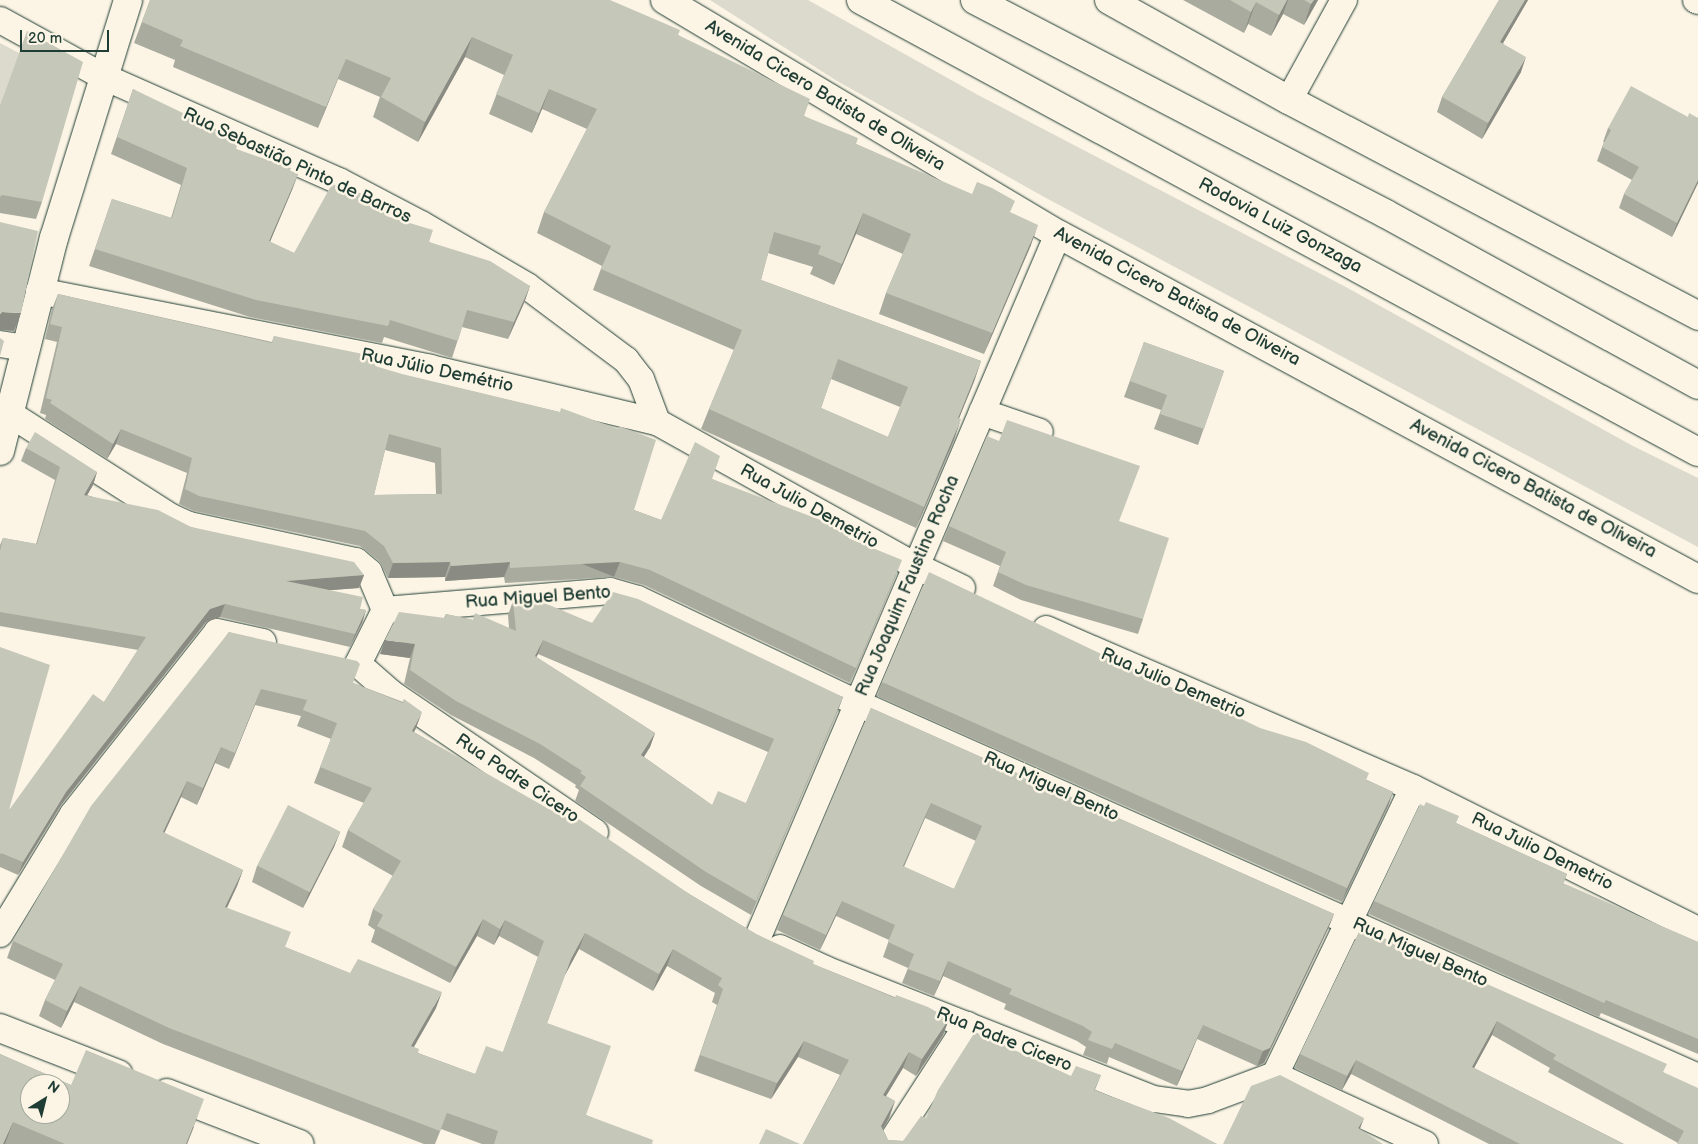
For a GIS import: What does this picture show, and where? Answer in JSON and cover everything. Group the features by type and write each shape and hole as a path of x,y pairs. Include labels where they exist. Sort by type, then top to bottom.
{"main road":[{"path":"0,451 10,414 12,346 39,291 128,0"},
{"name":"Avenida Cicero Batista de Oliveira","path":"665,0 1058,234 1698,579"},
{"name":"Rodovia Luiz Gonzaga","path":"861,0 1698,452"},
{"path":"975,0 1386,214 1698,386"},
{"path":"1109,0 1288,100 1698,316"},
{"path":"0,1028 299,1144"}],"street":[{"path":"1288,100 1344,0"},
{"name":"Rua Sebastião Pinto de Barros","path":"0,20 104,77 339,181 421,224 527,286 626,360 641,379 657,422"},
{"path":"27,232 54,238"},
{"name":"Rua Joaquim Faustino Rocha","path":"758,937 982,412 988,372 1058,234"},
{"name":"Rua Júlio Demétrio","path":"39,291 430,368 657,422"},
{"path":"982,412 1065,441"},
{"path":"10,414 155,508 189,525 356,561 369,572 385,610 358,664 330,658"},
{"name":"Rua Julio Demetrio","path":"657,422 916,566 984,599"},
{"name":"Rua Miguel Bento","path":"385,610 610,591 623,594 859,704 1698,1077"},
{"name":"Rua Julio Demetrio","path":"1027,620 1413,788 1698,930"},
{"path":"0,934 73,814 217,632 283,647"},
{"name":"Rua Padre Cicero","path":"358,664 391,693 617,847"},
{"path":"1413,788 1275,1074 1424,1144"},
{"name":"Rua Padre Cicero","path":"734,923 758,937 825,969 1165,1102 1188,1104 1208,1100 1275,1074"},
{"path":"890,1144 967,1025"}],"shaded area":[{"path":"710,0 808,0 978,95 1344,286 1633,446 1698,478 1698,547 1046,198 837,81"},
{"path":"0,43 19,53 0,105"}],"building":[{"path":"150,0 610,0 680,30 678,35 810,99 804,116 858,138 856,144 972,194 977,182 1015,201 1010,212 1038,225 992,333 886,293 911,234 863,213 842,264 818,254 821,246 774,232 761,280 981,361 958,418 961,419 924,507 709,409 742,330 601,269 611,246 544,212 597,109 549,89 539,113 496,94 513,55 472,37 425,122 381,97 391,78 346,59 326,107 180,46 183,40 142,22","holes":["838,359 908,387 888,437 821,408"]},
{"path":"1230,0 1287,0 1279,15 1256,2 1251,12"},
{"path":"1304,0 1314,0 1311,4"},
{"path":"1499,0 1525,0 1500,42 1526,57 1488,123 1442,97"},
{"path":"27,31 83,62 42,202 2,195 0,197 0,105"},
{"path":"1631,86 1688,117 1689,113 1698,118 1698,180 1677,223 1624,194 1639,167 1602,147 1611,130 1608,128"},
{"path":"133,89 239,140 236,149 291,168 290,171 298,174 269,241 294,253 332,184 381,200 390,205 386,216 433,230 429,242 490,261 530,286 514,322 467,310 458,341 390,320 388,326 256,300 95,249 112,199 172,218 187,168 117,137"},
{"path":"0,222 38,231 21,313 2,312 0,314"},
{"path":"58,294 272,343 274,336 378,357 375,366 402,374 560,412 561,408 618,429 619,426 656,440 634,510 661,520 695,442 720,456 712,479 850,531 848,538 902,560 856,668 650,570 620,562 510,568 510,562 451,566 450,562 393,563 384,546 365,531 199,496 185,489 192,458 121,429 113,444 50,403 52,400 46,398 62,327 50,324","holes":["389,434 441,448 442,494 374,495"]},
{"path":"0,338 4,341 0,356"},
{"path":"1144,342 1224,371 1204,429 1160,414 1167,395 1130,381"},
{"path":"1007,420 1140,466 1119,521 1169,538 1143,619 1026,585 998,572 1006,552 949,526 987,436 999,441"},
{"path":"35,432 97,472 84,495 158,510 191,527 354,562 364,575 286,581 363,597 360,609 366,610 355,634 225,604 210,609 66,792 23,862 1,853 0,855 0,647 50,665 9,810 93,694 104,702 146,637 0,612 0,551 3,538 37,544 60,467 26,448"},
{"path":"929,572 1260,728 1306,742 1369,773 1366,780 1393,792 1347,888 882,682"},
{"path":"613,592 638,599 843,697 756,901 706,872 580,786 586,777 580,773 582,771 540,744 456,701 410,670 415,644 385,640 399,612 445,618 446,614 473,620 475,613 516,631 513,601 535,599 592,623","holes":["543,640 774,739 746,803 718,791 712,805 641,755 655,733 535,656"]},
{"path":"229,632 357,661 360,664 353,683 403,703 404,699 422,712 412,731 563,817 567,811 691,895 756,934 814,961 813,964 895,998 896,995 928,1007 949,1019 922,1059 909,1052 883,1095 895,1101 881,1126 888,1140 903,1141 921,1116 926,1118 938,1090 975,1032 1071,1076 1076,1066 1101,1075 1094,1090 1169,1118 1217,1144 803,1144 849,1060 804,1041 777,1083 700,1055 723,989 718,985 722,978 673,949 659,974 585,933 571,959 547,1023 611,1046 586,1115 653,1140 652,1144 494,1144 498,1131 447,1113 440,1131 169,1028 80,986 67,1011 45,1000 63,964 13,941 91,806","holes":["261,689 307,700 303,710 337,723 320,767 372,788 348,830 401,861 373,909 383,915 377,926 456,967 483,919 500,929 505,920 544,941 503,1052 486,1046 475,1074 418,1053 419,1049 411,1046 442,992 358,959 350,973 285,947 291,932 225,907 243,870 163,832 187,781 203,788 221,747 235,753"]},
{"path":"871,708 1334,914 1270,1048 1263,1051 1203,1025 1182,1071 1115,1043 1112,1049 1088,1040 1092,1032 1083,1026 1009,994 1012,989 948,961 940,981 908,969 914,954 888,942 895,925 842,901 826,935 783,915","holes":["931,803 982,826 954,889 903,866"]},
{"path":"1426,802 1459,816 1456,823 1567,874 1563,883 1698,942 1698,1039 1606,1000 1604,1003 1374,901 1420,804 1424,806"},
{"path":"288,805 341,832 310,892 257,866"},
{"path":"1361,928 1667,1064 1663,1072 1698,1088 1698,1144 1677,1144 1684,1131 1553,1059 1556,1055 1497,1021 1472,1067 1623,1144 1520,1144 1356,1060 1347,1076 1300,1054"},
{"path":"86,1050 204,1099 186,1144 65,1144 13,1122 3,1144 0,1144 0,1054 46,1074 20,1074 20,1124 70,1124 70,1085"},
{"path":"1280,1075 1364,1118 1358,1128 1383,1144 1223,1144 1251,1086"},
{"path":"766,1129 800,1144 759,1144"}]}
